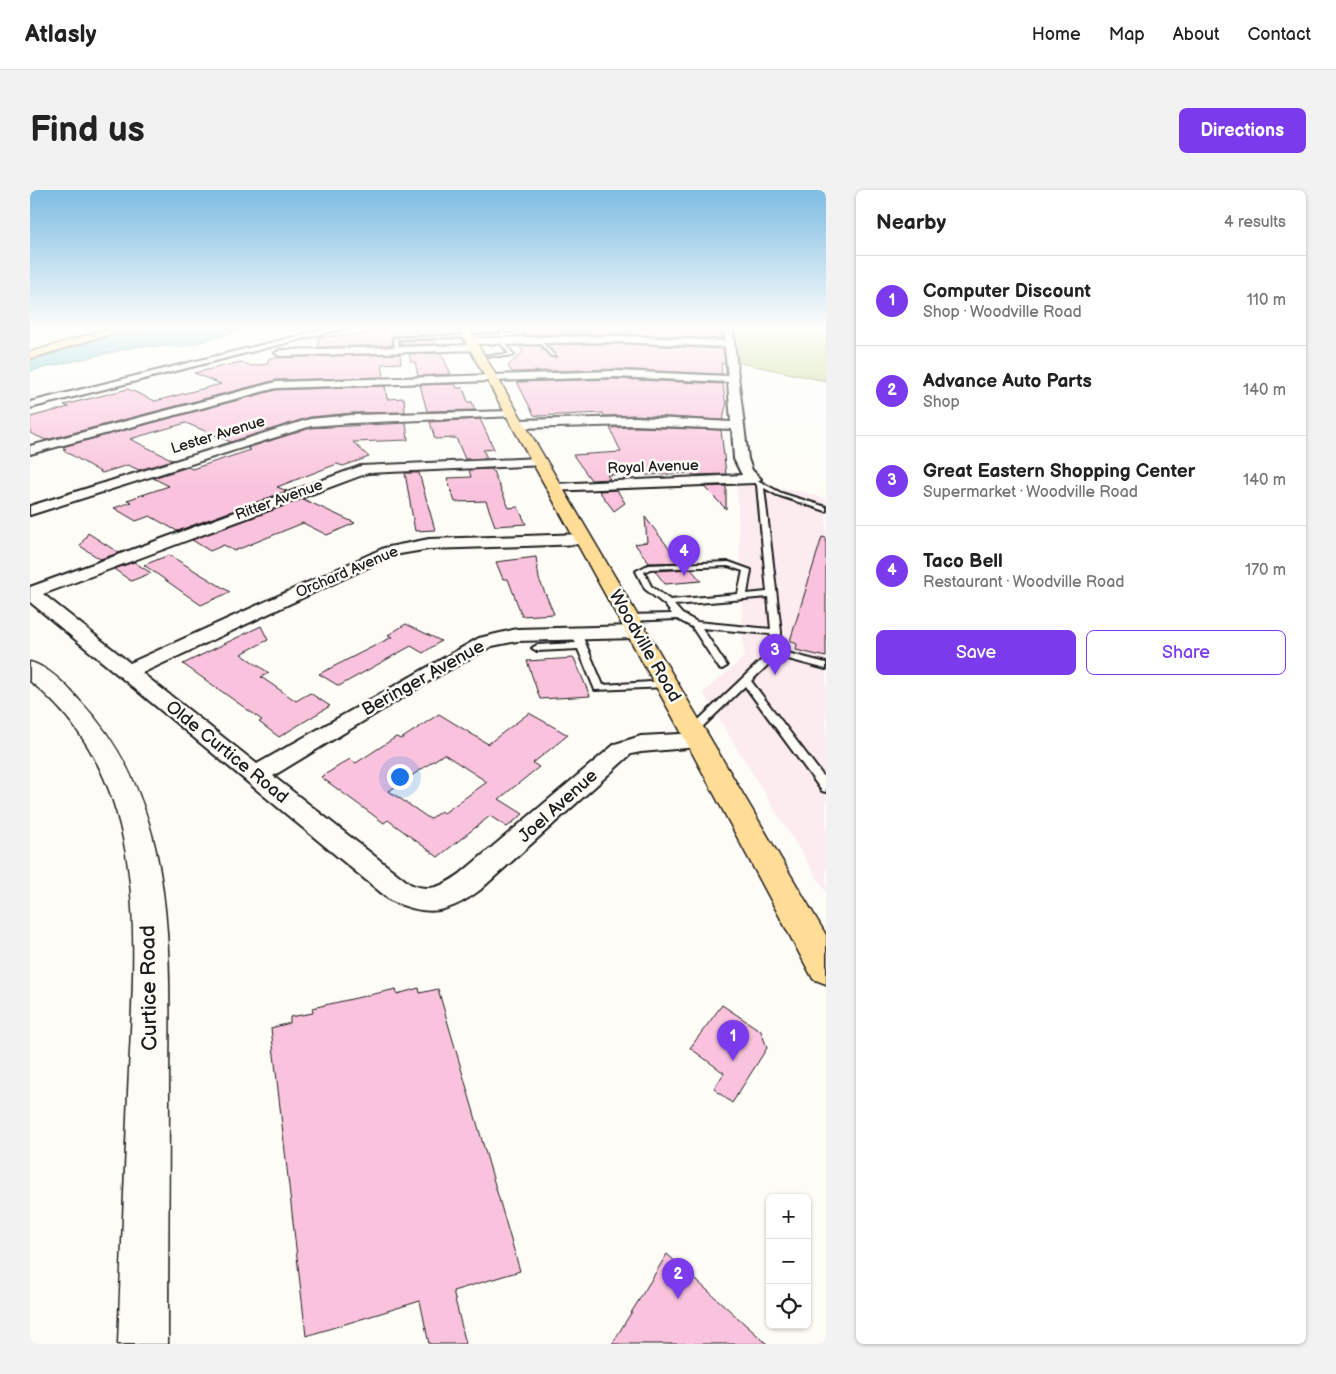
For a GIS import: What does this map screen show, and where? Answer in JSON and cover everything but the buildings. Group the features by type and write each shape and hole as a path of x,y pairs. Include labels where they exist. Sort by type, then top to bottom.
{"main road":[{"name":"Woodville Road","path":"492,380 696,735 826,968"}],"street":[{"path":"30,405 133,380"},
{"path":"30,450 276,385 414,380"},
{"path":"733,380 743,464 746,472 757,482"},
{"name":"Lester Avenue","path":"30,511 315,422 514,419 635,421 738,426"},
{"name":"Ritter Avenue","path":"30,593 366,469 539,462"},
{"name":"Royal Avenue","path":"554,488 757,482"},
{"name":"Orchard Avenue","path":"128,672 390,551 430,544 583,539"},
{"name":"Olde Curtice Road","path":"30,593 400,892 420,901 429,901"},
{"name":"Beringer Avenue","path":"256,775 429,673 486,642 517,635 579,640 632,625"},
{"name":"Curtice Road","path":"30,669 84,718 102,746 117,774 130,806 142,854 150,936 143,1344"},
{"name":"Joel Avenue","path":"429,901 446,897 477,876 624,749 641,744 696,735"}],"lane":[{"path":"757,482 793,500 826,509"},
{"path":"696,735 746,680 775,653 776,632 772,594 757,482"},
{"path":"722,666 695,626 679,616 668,603 648,587 640,572 648,567 729,564 746,570 742,596"},
{"path":"668,603 772,594"},
{"path":"632,625 679,616"},
{"path":"695,626 776,632"},
{"path":"538,648 579,640 599,688 666,684"},
{"path":"775,653 826,666"},
{"path":"746,680 826,788"}],"shaded area":[{"path":"737,483 803,492 826,499 826,892 703,693 744,657"}],"place":[{"name":"Taco Bell","path":"684,576"},
{"name":"Great Eastern Shopping Center","path":"775,675"},
{"name":"Computer Discount","path":"733,1061"},
{"name":"Advance Auto Parts","path":"678,1299"}]}
